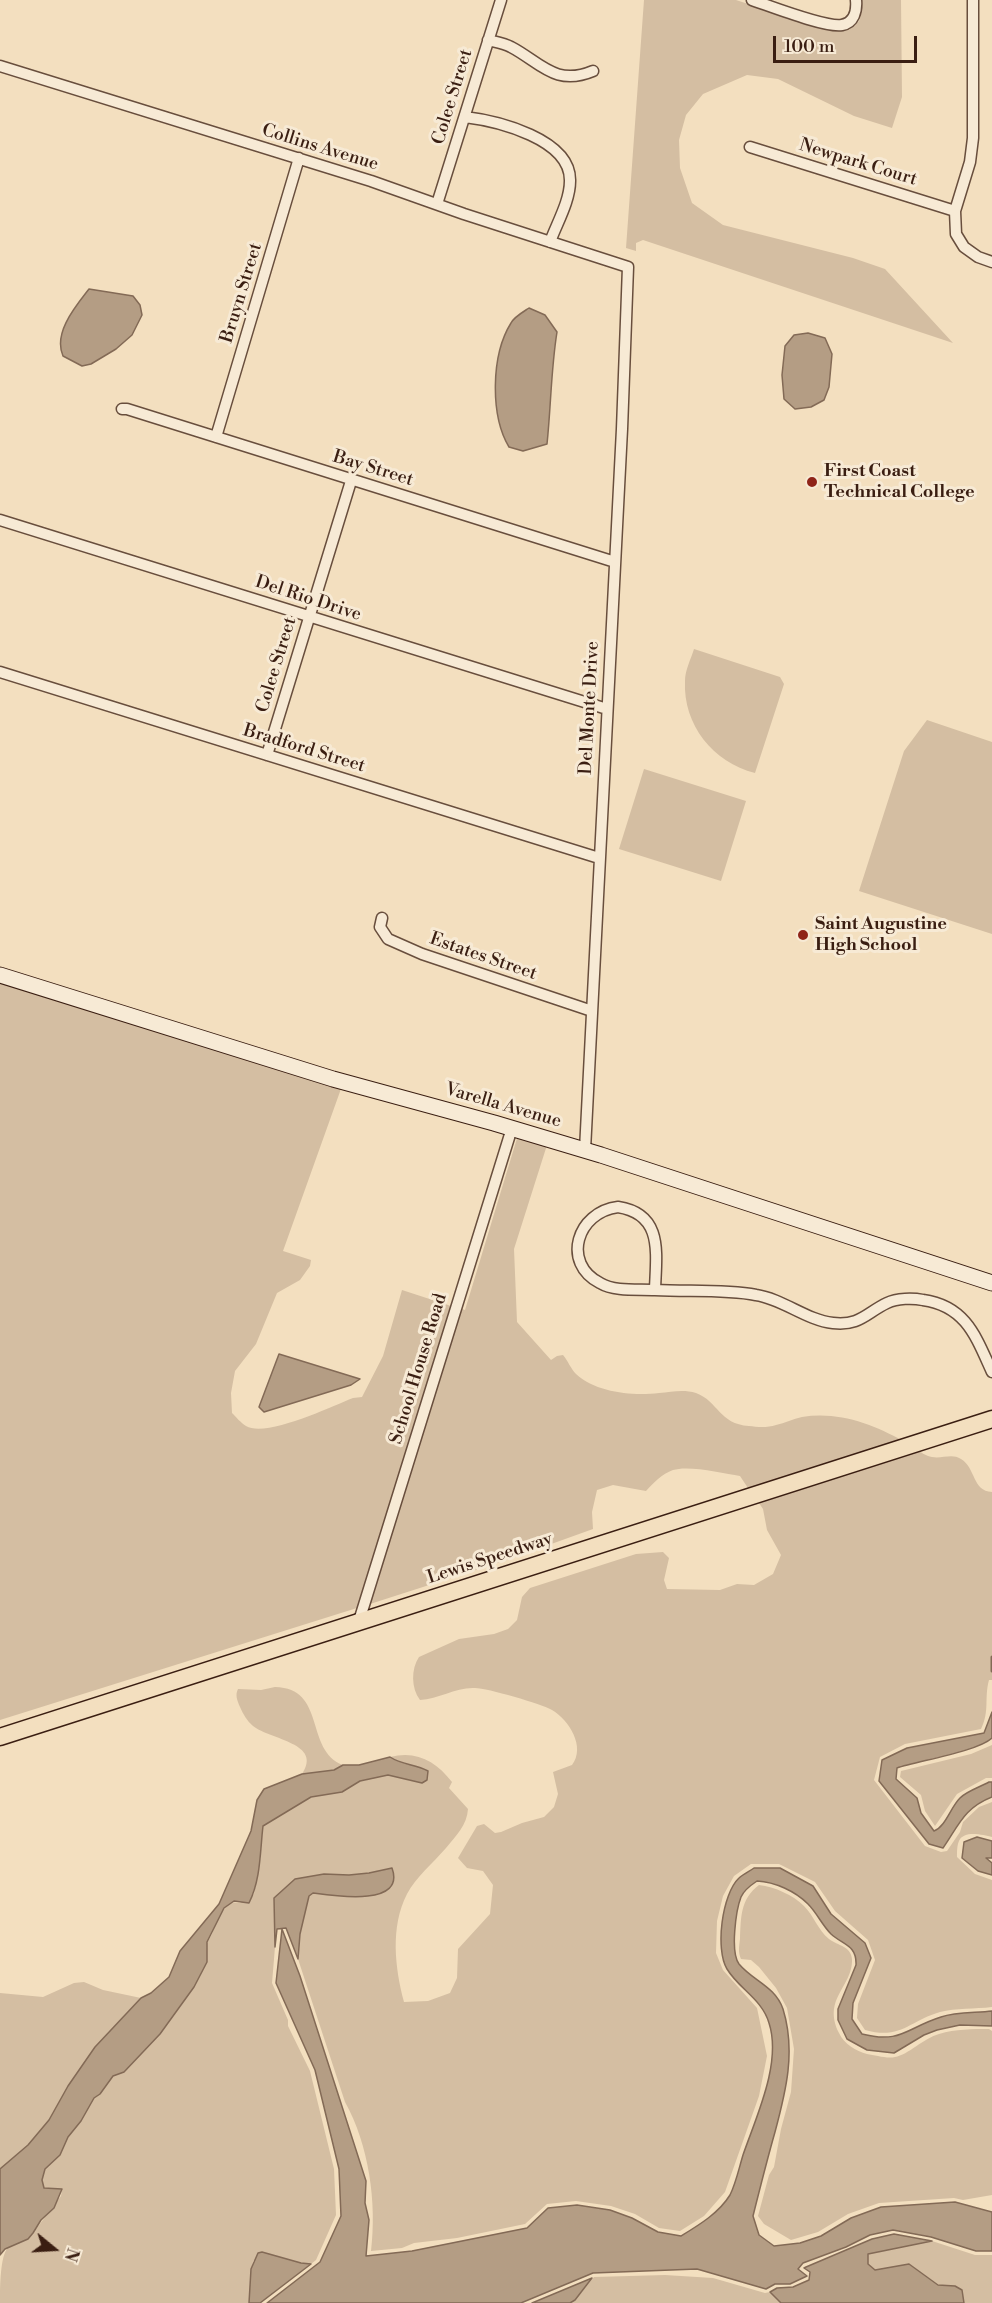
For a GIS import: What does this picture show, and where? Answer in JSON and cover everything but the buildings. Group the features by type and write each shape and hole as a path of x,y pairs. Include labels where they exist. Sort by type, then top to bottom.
{"main road":[{"name":"Lewis Speedway","path":"0,1737 992,1419"}],"street":[{"name":"Colee Street","path":"437,204 501,0"},
{"path":"752,0 838,26 851,20 856,10 856,0"},
{"path":"974,0 973,138 970,162 955,211 956,234 964,247 978,257 992,262"},
{"path":"488,40 514,48 531,62 556,74 577,76 593,71"},
{"name":"Collins Avenue","path":"0,66 299,158 628,267"},
{"path":"465,117 488,119 502,124 554,148 562,156 569,170 570,181 550,242"},
{"name":"Newpark Court","path":"750,147 955,211"},
{"name":"Bruyn Street","path":"216,437 299,158"},
{"name":"Del Monte Drive","path":"585,1150 624,397 628,267"},
{"name":"Bay Street","path":"122,409 615,562"},
{"name":"Colee Street","path":"267,755 351,481"},
{"name":"Del Rio Drive","path":"0,520 607,709"},
{"name":"Bradford Street","path":"0,672 599,858"},
{"name":"Estates Street","path":"382,918 380,927 388,939 464,969 592,1011"},
{"name":"Varella Avenue","path":"0,975 333,1079 585,1150 992,1283"},
{"name":"School House Road","path":"359,1621 512,1128"},
{"path":"655,1290 656,1245 654,1235 645,1218 628,1208 618,1207 599,1211 591,1217 581,1232 578,1242 581,1263 591,1278 609,1287 655,1290 755,1295 780,1301 830,1323 849,1324 861,1320 889,1302 913,1299 933,1301 957,1312 966,1322 976,1335 992,1372"}],"shaded area":[{"path":"644,0 736,0 806,23 840,31 849,30 859,21 862,0 901,0 902,97 892,128 854,116 778,79 747,75 703,94 686,115 679,140 680,168 692,203 723,225 853,258 885,269 953,343 643,240 636,243 636,251 626,248"},
{"path":"89,289 133,296 140,305 142,315 132,335 116,349 91,364 82,366 63,356 61,338 67,321"},
{"path":"529,308 545,315 557,332 547,444 523,451 509,447 503,434 498,419 495,385 504,336 512,321"},
{"path":"808,333 825,338 832,354 829,387 824,400 811,407 795,409 784,399 782,375 785,346 794,335"},
{"path":"694,649 780,677 784,684 755,773 740,768 714,751 695,727 689,712 685,681"},
{"path":"927,720 992,742 992,934 859,891 904,751"},
{"path":"644,769 746,801 721,881 619,849"},
{"path":"0,980 342,1086 283,1251 311,1260 310,1266 300,1280 277,1293 256,1344 235,1371 231,1393 232,1413 244,1425 255,1429 283,1425 353,1398 362,1397 383,1356 402,1290 451,1306 357,1608 0,1720"},
{"path":"518,1135 547,1145 514,1249 517,1322 551,1360 563,1355 574,1372 585,1380 616,1392 649,1394 682,1391 696,1393 709,1401 725,1417 739,1424 766,1427 802,1417 842,1417 880,1429 903,1441 750,1491 740,1476 687,1468 669,1472 646,1491 613,1485 597,1490 592,1512 593,1529 504,1561 370,1604 462,1309 465,1310"},
{"path":"279,1354 360,1379 351,1385 264,1412 259,1407"},
{"path":"915,1448 930,1456 954,1456 961,1459 966,1463 981,1488 992,1492 992,1680 989,1680 985,1716 981,1729 905,1744 880,1757 874,1780 925,1846 941,1852 947,1851 960,1832 963,1822 979,1807 992,1802 992,1837 965,1835 958,1843 957,1857 975,1874 992,1880 992,2007 940,2012 888,2033 865,2030 857,2018 858,2004 875,1960 868,1940 835,1911 815,1882 779,1864 751,1864 734,1876 723,1896 717,1921 716,1953 723,1970 757,2008 767,2056 759,2096 725,2192 704,2216 680,2231 659,2228 635,2214 611,2206 576,2201 547,2204 525,2224 457,2238 414,2243 402,2248 371,2251 372,2194 365,2155 298,1959 300,1934 309,1896 313,1893 363,1896 381,1892 378,1872 349,1875 324,1874 274,1898 275,1947 272,1983 288,2020 288,2026 310,2071 334,2169 336,2215 316,2260 311,2264 277,2257 253,2261 249,2303 0,2303 1,2273 5,2252 33,2233 61,2196 62,2189 44,2188 42,2180 45,2169 60,2155 68,2137 81,2121 94,2098 100,2094 113,2076 124,2072 160,2034 194,1987 207,1962 207,1943 217,1919 229,1902 240,1903 254,1894 263,1826 311,1797 342,1792 360,1781 388,1775 413,1781 428,1774 427,1771 390,1757 417,1756 439,1768 452,1782 449,1788 468,1809 467,1815 457,1835 407,1894 398,1920 396,1948 398,1975 404,2002 428,2001 450,1993 457,1978 458,1949 490,1914 493,1885 483,1871 467,1868 458,1858 477,1826 484,1824 495,1833 544,1817 554,1807 558,1794 553,1772 572,1765 577,1750 574,1735 558,1714 526,1700 468,1688 420,1700 413,1678 419,1657 459,1639 494,1634 508,1629 517,1620 522,1597 530,1588 636,1554 663,1552 669,1558 664,1580 667,1589 720,1590 737,1584 754,1585 773,1574 781,1555 767,1530 763,1509 757,1500"},
{"path":"275,1687 291,1690 302,1698 309,1708 323,1747 331,1757 343,1765 334,1770 302,1774 307,1764 306,1755 300,1749 261,1731 249,1722 238,1702 238,1689 261,1690"},
{"path":"992,1712 992,1738 985,1743 897,1768 896,1779 917,1798 921,1813 934,1831 942,1825 963,1796 992,1782 992,1797 968,1812 943,1848 929,1844 879,1781 882,1760 907,1748 984,1733"},
{"path":"992,1745 992,1778 986,1778 957,1794 935,1826 925,1811 921,1795 900,1777 901,1771 971,1754"},
{"path":"390,1757 428,1771 427,1780 422,1783 388,1775 360,1781 342,1792 311,1797 263,1826 258,1875 249,1903 234,1901 224,1908 207,1942 207,1962 194,1987 160,2034 124,2072 113,2076 100,2094 94,2098 81,2121 68,2137 60,2155 45,2169 42,2180 44,2188 62,2189 54,2208 41,2220 28,2239 5,2249 0,2255 0,2169 28,2145 49,2120 68,2086 95,2047 141,1998 151,1993 169,1977 180,1951 219,1904 251,1831 257,1800 264,1789 302,1774 334,1770 343,1765 359,1765"},
{"path":"977,1837 992,1841 992,1858 986,1858 992,1863 992,1875 978,1871 962,1858 964,1842"},
{"path":"392,1868 394,1880 389,1889 379,1894 351,1897 313,1893 309,1896 300,1934 298,1959 286,1928 277,1929 275,1947 274,1898 295,1879 324,1874 369,1873"},
{"path":"754,1868 780,1868 813,1886 831,1914 865,1943 871,1958 853,2003 852,2019 862,2034 875,2037 895,2036 947,2015 992,2011 992,2026 960,2025 937,2030 894,2053 867,2050 847,2039 838,2020 838,2009 856,1965 852,1949 831,1934 808,1904 791,1891 778,1885 757,1881 748,1888 741,1897 737,1911 734,1941 736,1958 745,1970 769,1989 779,2001 783,2009 789,2040 788,2071 783,2101 753,2216 759,2235 774,2246 800,2243 821,2236 851,2218 881,2207 955,2202 992,2212 992,2251 976,2251 931,2237 893,2230 870,2235 846,2247 803,2263 798,2269 807,2276 790,2284 775,2284 766,2289 697,2269 593,2273 521,2303 267,2303 320,2262 341,2216 339,2169 315,2070 276,1983 282,1929 300,1976 366,2181 365,2203 369,2220 366,2256 412,2251 527,2228 548,2208 577,2205 610,2210 632,2218 658,2232 681,2236 714,2213 730,2195 770,2072 772,2039 766,2015 727,1969 721,1949 722,1922 728,1896 739,1878"},
{"path":"759,1885 795,1898 829,1939 849,1951 852,1959 851,1969 834,2011 839,2033 847,2044 867,2054 892,2057 900,2056 939,2034 970,2029 992,2031 992,2195 963,2200 954,2198 879,2203 848,2214 818,2232 791,2240 764,2224 758,2216 769,2175 774,2167 791,2092 794,2049 787,2008 776,1988 759,1967 751,1960 741,1959 739,1954 743,1909 748,1896"},
{"path":"84,1982 103,1990 141,1998 95,2048 68,2086 49,2120 28,2145 0,2169 0,1993 43,1997 74,1983"},
{"path":"894,2234 932,2241 868,2254 868,2264 875,2270 909,2264 938,2285 955,2286 962,2290 964,2303 781,2303 770,2292 777,2288 793,2287 809,2280 810,2272 804,2268 806,2267 872,2239"},
{"path":"932,2241 975,2255 992,2255 992,2303 964,2303 962,2290 955,2286 939,2285 909,2264 875,2271 868,2264 868,2254"},
{"path":"258,2253 311,2264 260,2303 249,2303 251,2269"},
{"path":"665,2275 713,2278 765,2293 770,2292 781,2303 570,2303 594,2277"},
{"path":"592,2278 570,2303 532,2303"}],"waterway":[{"path":"992,1657 992,1671"}],"place":[{"name":"First Coast Technical College","path":"812,482"},
{"name":"Saint Augustine High School","path":"803,935"}]}
